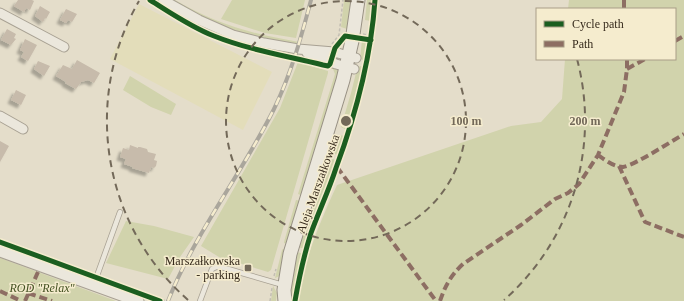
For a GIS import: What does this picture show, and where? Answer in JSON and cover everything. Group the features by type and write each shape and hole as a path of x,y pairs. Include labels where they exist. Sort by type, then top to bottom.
{"main road":[{"name":"Aleja Marszałkowska","path":"356,38 358,0"},
{"name":"Aleja Marszałkowska","path":"284,290 290,254 351,63 364,0"}],"street":[{"path":"164,0 199,20 232,35 298,49 351,63"},
{"path":"0,13 64,47"},
{"path":"298,49 331,52 351,63"},
{"path":"0,116 23,129"},
{"path":"3,248 94,284 137,297"}],"lane":[{"path":"94,284 120,212"},
{"path":"200,301 212,269 216,267 221,267 284,290"}],"path":[{"path":"331,52 330,46 339,35 343,0"},
{"path":"331,52 345,36 371,40 372,30"},
{"path":"0,242 3,248"},
{"path":"137,297 160,301"}],"shaded area":[{"path":"139,4 272,72 243,130 110,59"}],"green space":[{"path":"153,0 198,24 257,45 295,55 246,44 218,35 193,23"},
{"path":"172,0 175,0 205,16 250,32 299,42 298,44 247,34 224,26"},
{"path":"232,0 305,0 296,38 265,33 221,19"},
{"path":"344,0 351,0 347,29 341,27"},
{"path":"367,0 374,0 371,21 365,20"},
{"path":"569,0 684,0 684,301 297,301 304,270 313,242 337,185 511,126 541,122 562,99 565,60 676,60 676,8 568,8"},
{"path":"362,40 369,42 366,61 360,59"},
{"path":"298,62 328,71 328,73 271,270 268,272 219,257 201,246 280,108"},
{"path":"330,66 336,68 340,74 303,196 298,194 335,74 333,69 328,67"},
{"path":"360,66 364,67 347,130 341,127 357,69"},
{"path":"130,76 176,104 171,115 151,107 123,90"},
{"path":"338,135 345,136 339,155 334,154 333,152"},
{"path":"333,159 337,161 305,249 298,247 330,161"},
{"path":"296,200 302,201 290,245 284,242"},
{"path":"126,221 154,226 194,237 180,257 168,279 106,263"},
{"path":"0,244 92,278 90,279"},
{"path":"282,250 289,250 282,275 275,278"},
{"path":"297,252 304,254 293,301 288,301"},
{"name":"ROD \"Relax\"","path":"0,258 116,301 0,301"},
{"path":"273,286 277,293 276,301 271,301"}],"building":[{"path":"18,0 34,1 30,10 26,8 24,12 14,6"},
{"path":"40,6 50,12 43,22 35,16"},
{"path":"66,9 77,14 72,22 68,20 66,23 60,20"},
{"path":"7,29 16,34 14,38 16,39 11,45 1,40"},
{"path":"25,39 37,45 28,61 21,57 24,52 20,50"},
{"path":"77,60 100,73 94,83 88,80 81,82 76,89 56,76 63,65 72,69"},
{"path":"38,61 50,66 44,76 34,69"},
{"path":"16,90 26,95 21,105 11,100"},
{"path":"0,141 9,146 0,162"},
{"path":"130,145 147,149 148,152 156,154 154,160 157,161 156,166 154,168 151,167 149,173 124,164 126,159 120,157 123,148 129,150"}],"railway":[{"path":"168,301 191,252 274,109 291,69 311,0"}],"marked path":[{"path":"624,0 624,8"},
{"path":"676,40 684,36"},
{"path":"440,301 449,281 463,264 521,225 555,199 568,193 579,184 598,155 624,92 627,60"},
{"path":"627,69 643,60"},
{"path":"598,155 613,165 623,167 644,158 684,134"},
{"path":"619,166 645,222 684,237"},
{"path":"337,167 436,301"},
{"path":"25,301 38,272"},
{"path":"0,291 21,301"},
{"path":"28,293 52,301"}],"cycle path":[{"path":"150,0 189,24 227,41 254,49 328,66 335,48 345,36 371,40"},
{"path":"295,301 311,233 343,148 362,85 370,43 375,0"},
{"path":"0,242 160,301"}],"place":[{"name":"Marszałkowska - parking","path":"248,268"}]}
